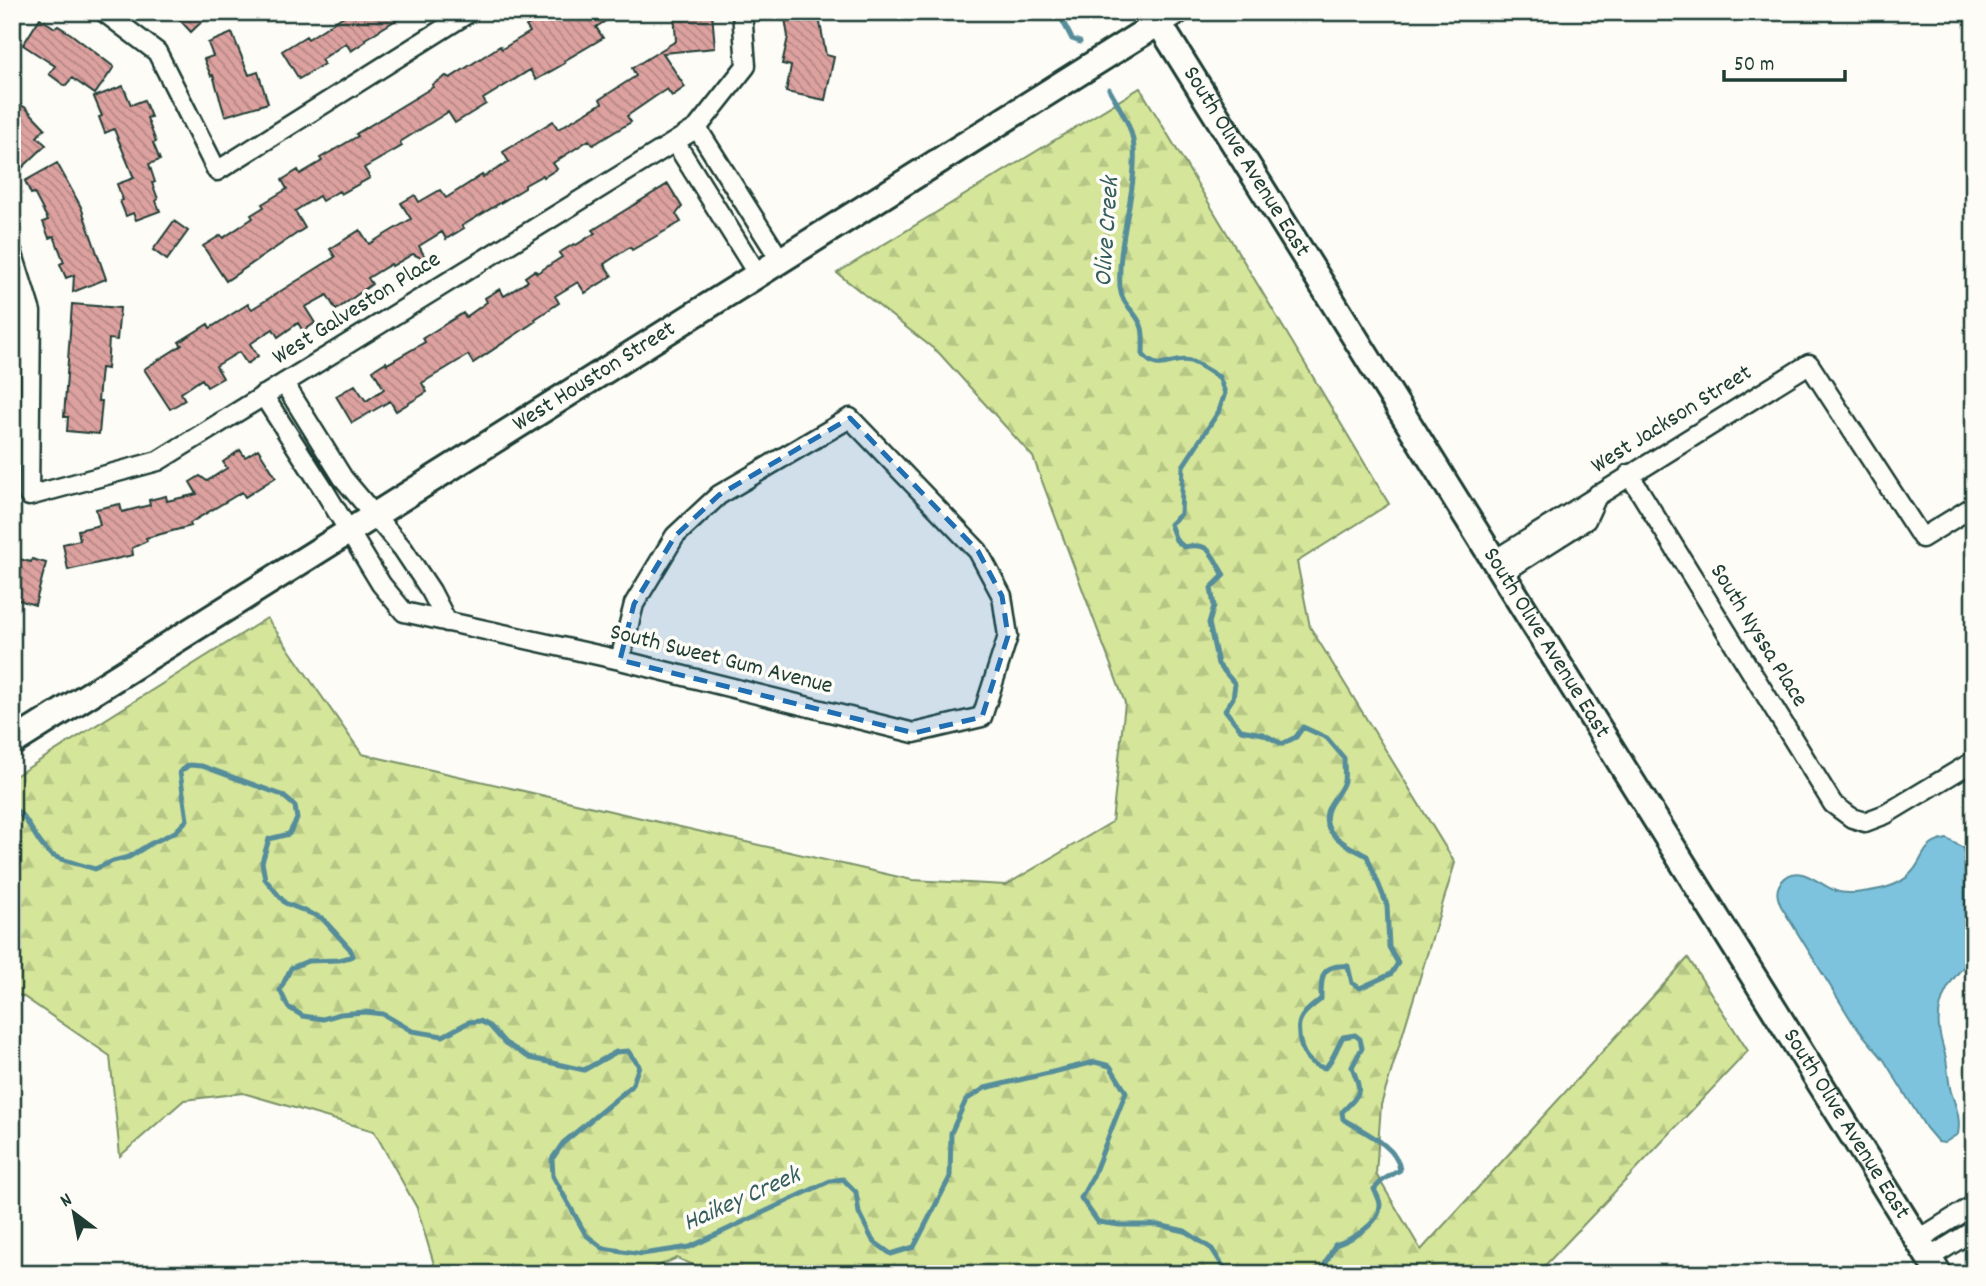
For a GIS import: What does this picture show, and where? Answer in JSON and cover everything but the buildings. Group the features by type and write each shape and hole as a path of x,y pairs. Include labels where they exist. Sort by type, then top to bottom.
{"street":[{"path":"104,12 157,52 217,171 445,19 470,12"},
{"name":"West Galveston Place","path":"12,251 32,312 29,496 158,461 697,128 746,66 742,12"},
{"name":"West Houston Street","path":"12,743 781,261 1162,16"},
{"name":"South Olive Avenue East","path":"1162,16 1497,567 1929,1257"},
{"path":"697,128 781,261"},
{"path":"675,142 758,275"},
{"name":"West Jackson Street","path":"1497,567 1598,494 1809,364 1922,538 1974,506"},
{"path":"284,383 343,478 409,558 447,622"},
{"name":"South Sweet Gum Avenue","path":"263,396 381,584 404,612 620,660 914,733 982,718 1008,636 1002,596 978,551 850,418 719,495 675,536 635,604 620,660"},
{"name":"South Nyssa Place","path":"1629,474 1833,804 1852,818 1865,822 1886,814 1974,761"},
{"path":"1929,1257 1974,1205"},
{"path":"1929,1257 1974,1230"}],"highlighted area":[{"path":"850,418 978,551 1002,596 1008,636 982,717 914,733 620,660 634,604 675,536 719,495"}],"green space":[{"path":"1140,88 1389,504 1297,562 1310,627 1455,863 1381,1105 1376,1174 1421,1250 1688,958 1748,1051 1537,1274 715,1274 677,1258 640,1274 437,1274 417,1208 374,1131 243,1093 184,1100 120,1156 110,1056 24,997 12,993 12,778 267,618 362,754 912,880 1006,885 1112,822 1125,703 1033,457 939,353 837,273"}],"water":[{"path":"1947,839 1965,849 1974,863 1974,957 1953,980 1940,1007 1940,1032 1959,1123 1958,1134 1944,1143 1938,1142 1926,1128 1884,1060 1853,1023 1781,906 1777,893 1782,881 1796,873 1811,877 1832,890 1841,892 1855,893 1892,886 1910,874 1927,848"}],"waterway":[{"name":"Olive Creek","path":"1058,12 1072,39 1080,42"},
{"name":"Olive Creek","path":"1109,89 1125,117 1133,140 1133,182 1121,252 1120,287 1123,300 1142,328 1143,355 1155,364 1183,360 1193,362 1219,377 1225,393 1219,411 1183,466 1181,514 1170,524 1176,540 1184,547 1205,548 1224,575 1211,588 1214,606 1209,623 1218,664 1235,684 1233,698 1225,710 1241,730 1263,734 1282,744 1296,737 1303,727 1327,738 1344,758 1344,781 1330,805 1327,823 1343,843 1367,856 1387,905 1389,947 1398,963 1391,974 1360,988 1352,983 1348,966 1328,969 1322,978 1321,999 1300,1020 1299,1036 1304,1053 1314,1064 1325,1068 1343,1037 1355,1035 1360,1039 1362,1048 1352,1067 1359,1087 1358,1092 1342,1112 1343,1119 1386,1146 1398,1161 1400,1170 1374,1189 1380,1205 1375,1219 1356,1235 1335,1245 1320,1274"},
{"name":"Haikey Creek","path":"12,808 23,817 52,855 95,869 129,857 175,832 187,820 180,772 189,765 202,766 282,795 295,806 297,819 289,834 269,839 262,862 265,879 285,903 322,918 350,949 353,956 339,960 308,961 291,968 280,990 288,1007 303,1016 323,1019 340,1014 383,1014 412,1031 443,1036 469,1022 480,1021 490,1026 505,1043 530,1058 584,1070 616,1052 628,1051 639,1066 632,1086 563,1143 552,1159 553,1176 586,1235 603,1248 642,1254 690,1247 830,1181 843,1179 856,1192 859,1213 873,1241 891,1254 914,1247 950,1177 951,1133 966,1100 985,1088 1095,1062 1110,1066 1126,1092 1093,1176 1081,1198 1098,1222 1158,1225 1185,1231 1212,1249 1228,1274"}]}
